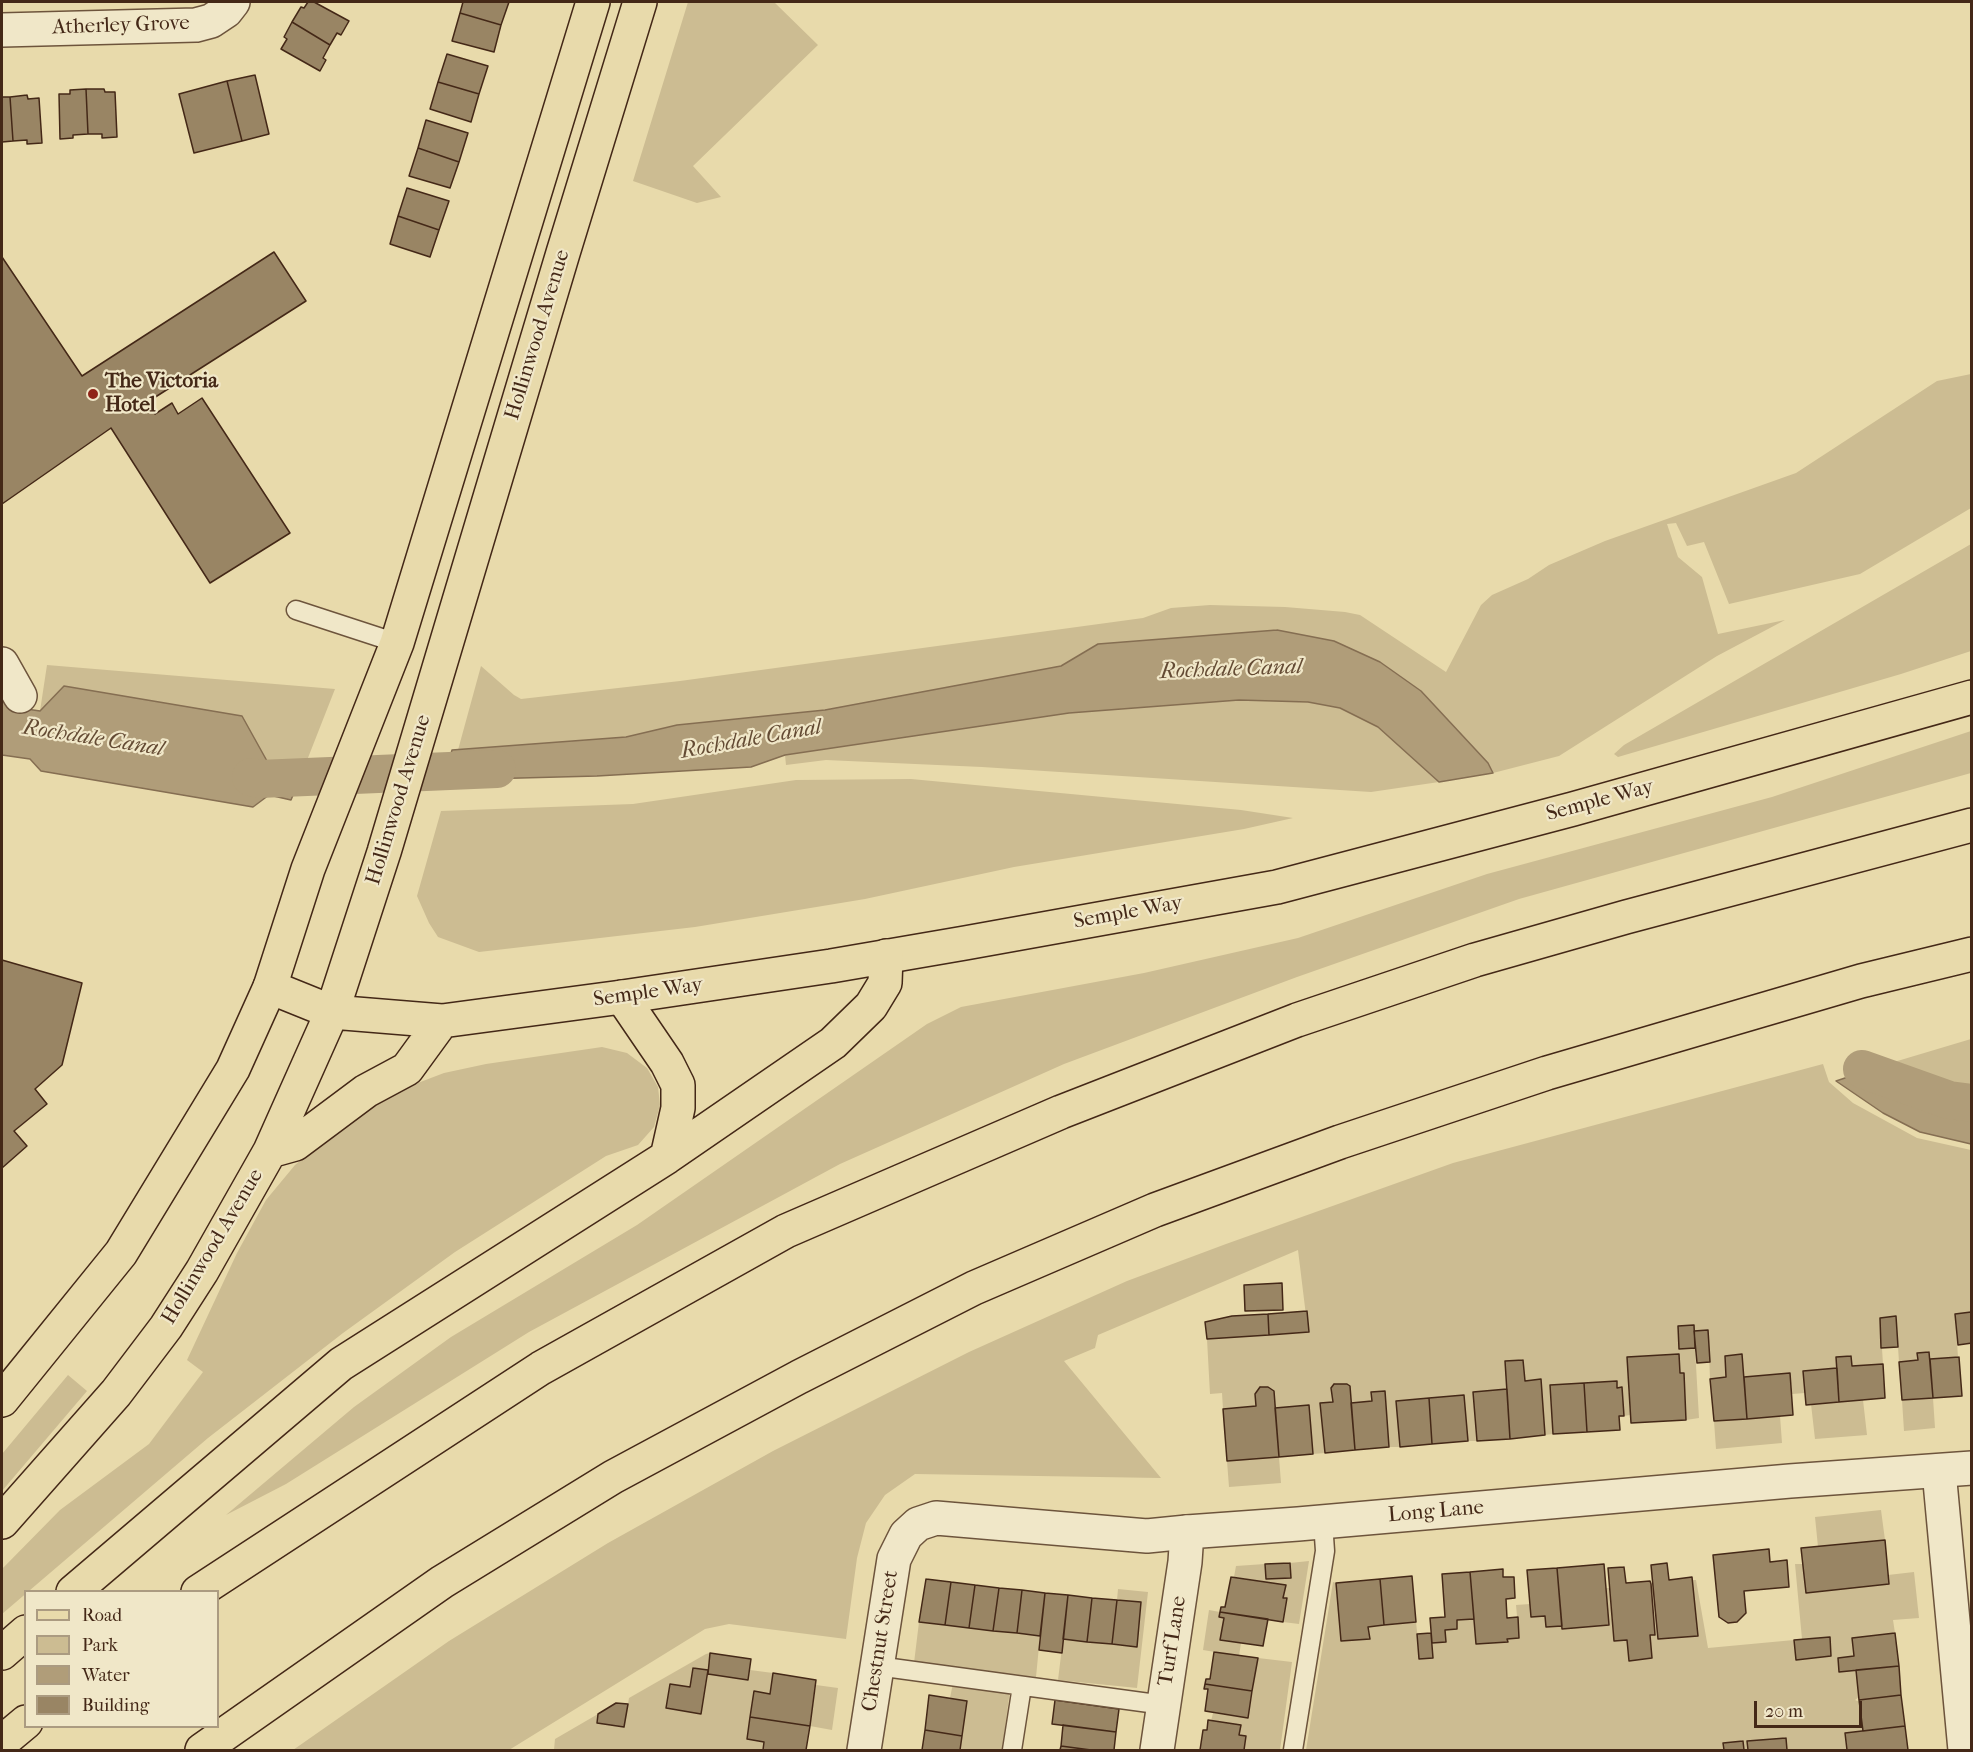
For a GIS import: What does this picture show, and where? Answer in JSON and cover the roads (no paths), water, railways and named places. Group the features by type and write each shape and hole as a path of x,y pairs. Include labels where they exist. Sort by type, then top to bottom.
{"main road":[{"path":"2,1400 121,1253 233,1069 270,987 308,869 397,643 593,2"},
{"name":"Hollinwood Avenue","path":"2,1522 116,1393 166,1327 202,1271 270,1150 332,1012 384,852 640,2"},
{"name":"Semple Way","path":"270,987 332,1012 442,1021 622,997 886,956 1277,887 1573,809 1971,697"},
{"path":"201,1590 541,1368 786,1231 1028,1126 1298,1020 1475,960 1626,917 1971,825"},
{"path":"202,1750 442,1582 614,1477 799,1377 974,1288 1155,1210 1340,1142 1559,1069 1861,981 1971,954"},
{"path":"76,1590 341,1364 667,1157 833,1043 871,1006 876,998 885,983 886,956"},
{"path":"622,997 667,1063 678,1085 678,1108 667,1157"},
{"path":"270,1150 295,1144 366,1091 407,1069 442,1021"},
{"path":"2,1653 24,1634"},
{"path":"2,1742 24,1724"}],"street":[{"name":"Atherley Grove","path":"2,30 196,25 211,21 226,11 233,2"},
{"path":"2,664 20,696"},
{"name":"Long Lane","path":"906,1535 918,1524 936,1518 1148,1536 1790,1481 1971,1468"},
{"path":"1939,1471 1965,1750"},
{"name":"Turf Lane","path":"1157,1750 1185,1562 1187,1532"},
{"name":"Chestnut Street","path":"864,1750 894,1559 906,1535"}],"lane":[{"path":"296,610 397,643"},
{"path":"1293,1750 1325,1551 1323,1522"},
{"path":"877,1666 1164,1705"},
{"path":"1012,1750 1022,1686"}],"water":[{"path":"1277,630 1334,641 1380,662 1421,691 1488,763 1493,773 1439,782 1378,727 1340,708 1308,702 1239,700 1069,713 785,755 751,767 597,776 444,780 452,750 626,737 677,725 825,710 1061,666 1098,644"},
{"path":"64,686 242,716 267,761 304,768 291,800 269,795 253,807 41,771 30,759 2,755 2,697 13,707 40,711"},
{"path":"1884,1065 1936,1086 1971,1092 1971,1144 1920,1132 1883,1113 1836,1081"}],"waterway":[{"name":"Rochdale Canal","path":"251,777 259,779 497,769"},
{"name":"Rochdale Canal","path":"1862,1069 1949,1100 1972,1103"}],"place":[{"name":"The Victoria Hotel","path":"93,394"}]}
